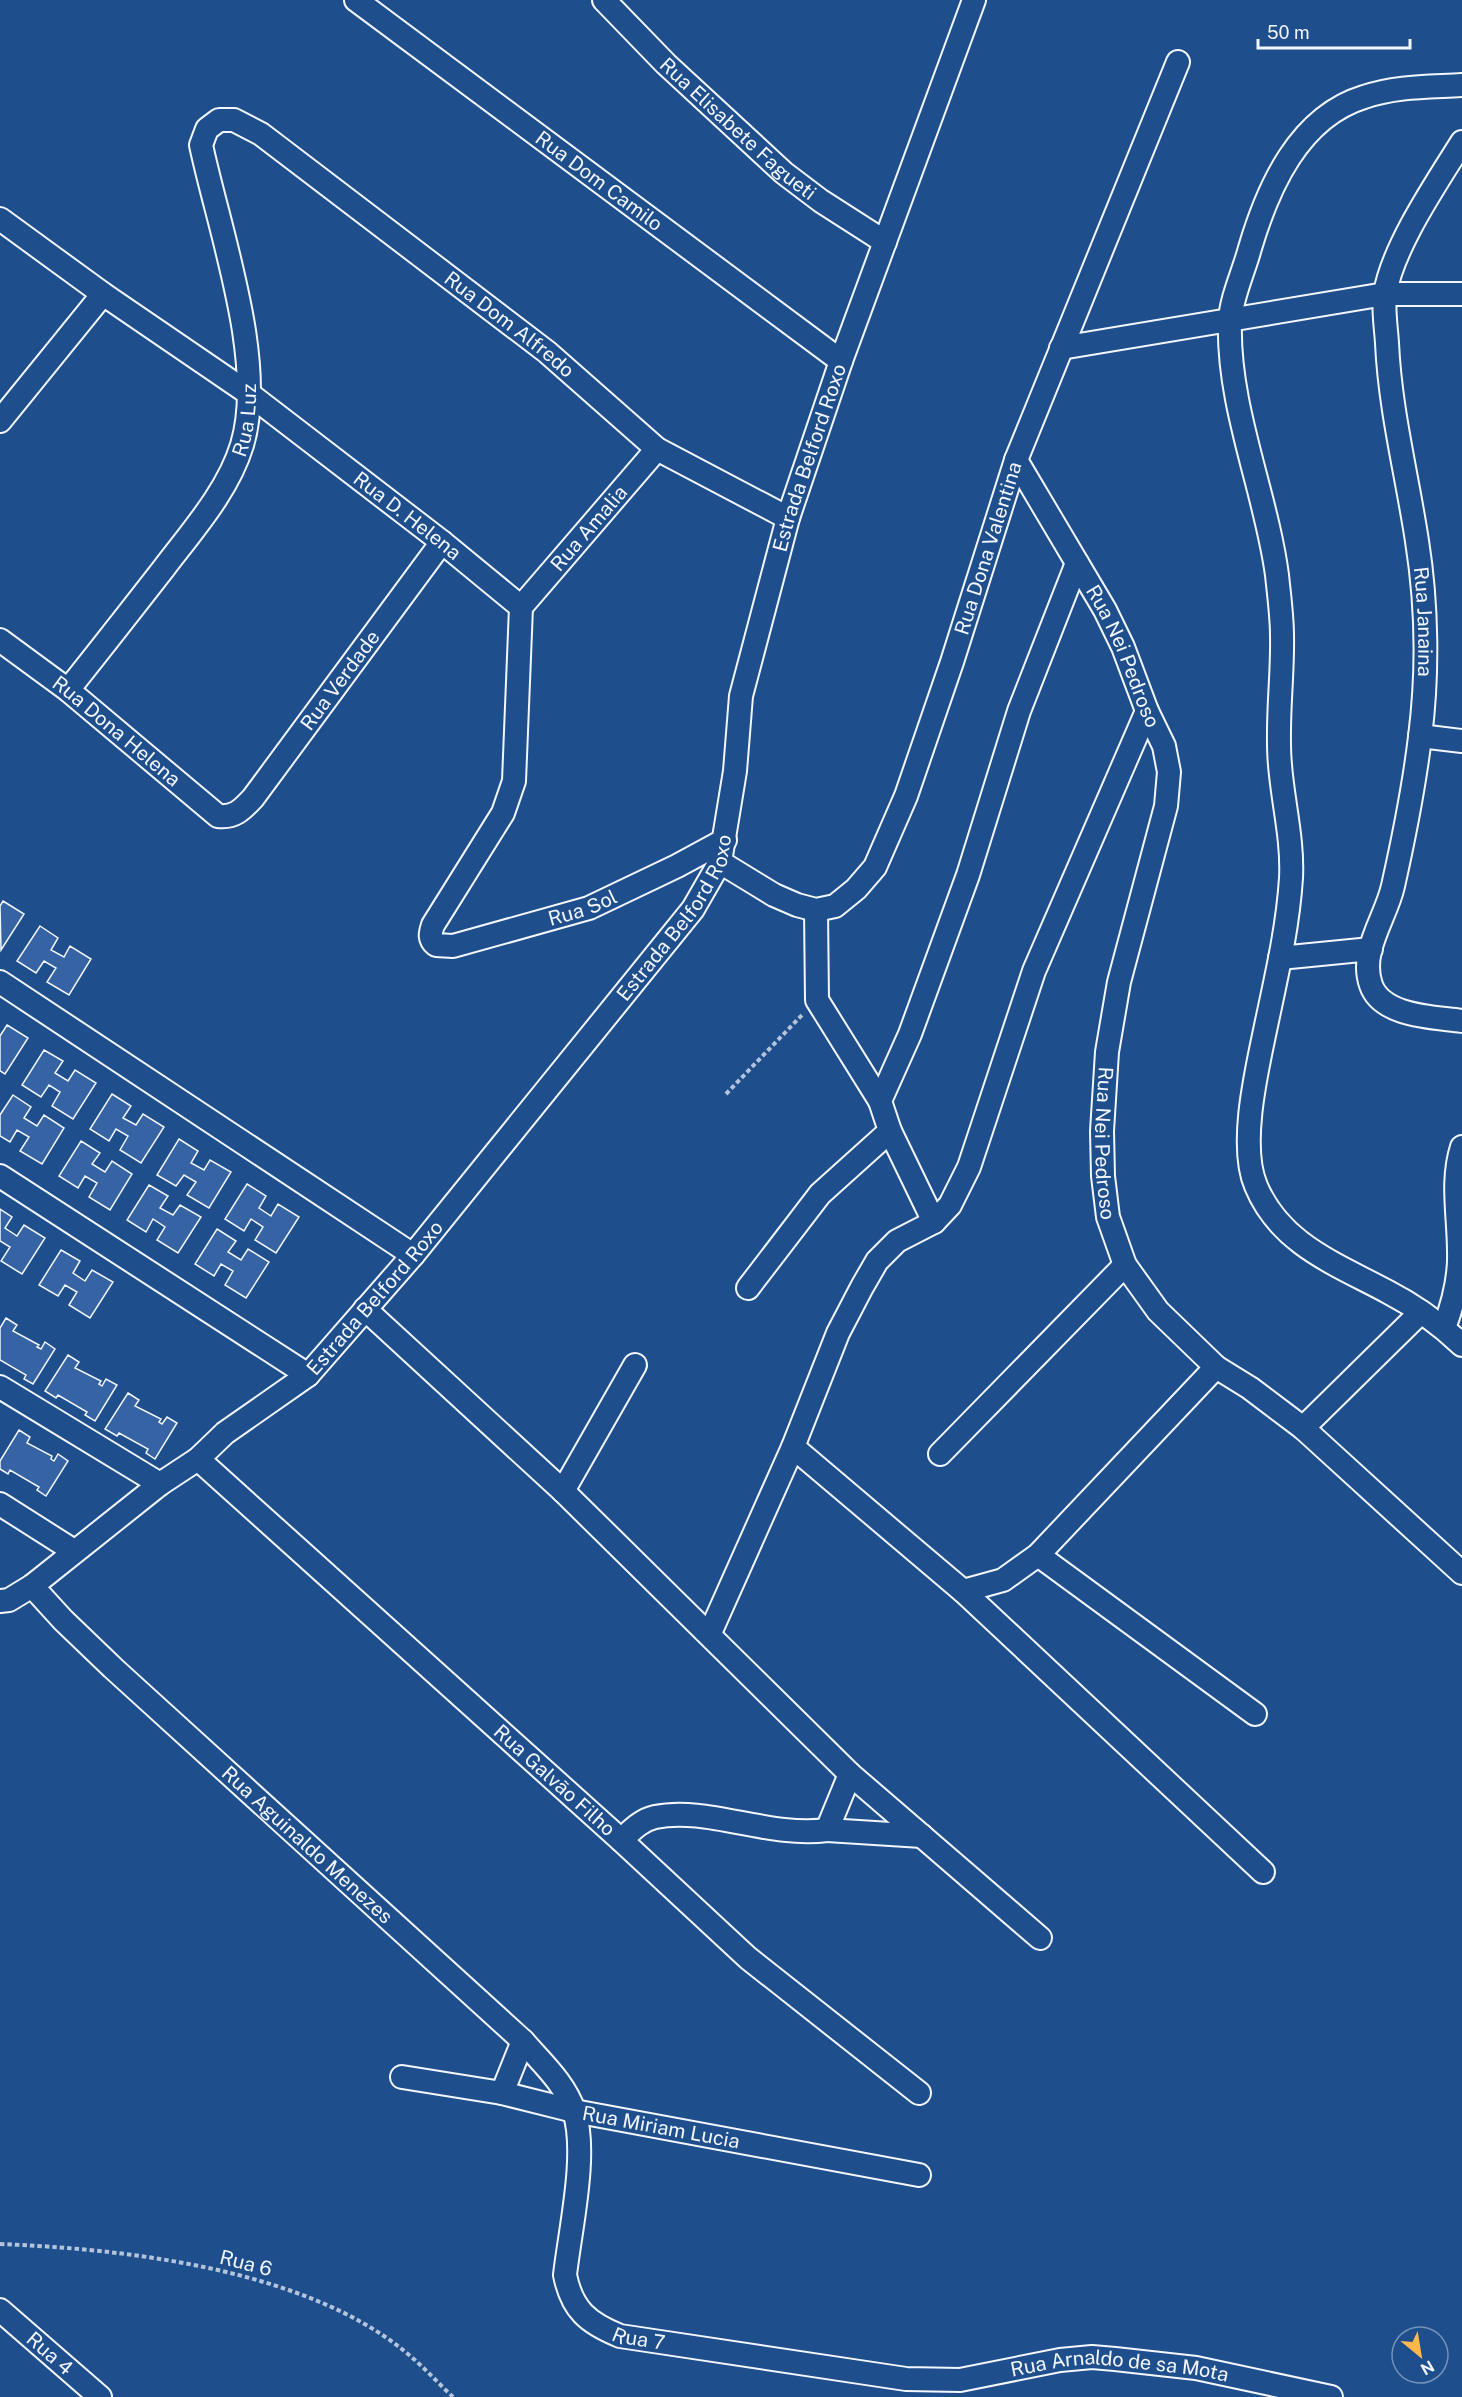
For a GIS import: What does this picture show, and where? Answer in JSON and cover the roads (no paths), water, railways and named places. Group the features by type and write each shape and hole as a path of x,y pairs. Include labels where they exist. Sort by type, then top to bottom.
{"street":[{"name":"Rua Dom Camilo","path":"356,0 841,361"},
{"name":"Rua Elisabete Fagueti","path":"604,0 666,64 784,173 820,201 885,242"},
{"name":"Estrada Belford Roxo","path":"0,1601 9,1600 32,1586 160,1484 198,1459 225,1433 308,1375 413,1254 693,909 720,862 735,771 741,696 788,518 841,361 974,0"},
{"name":"Rua Dona Valentina","path":"816,910 835,906 856,889 875,867 906,796 952,662 1016,460 1178,62"},
{"path":"1462,84 1403,88 1363,97 1338,108 1314,126 1293,151 1272,187 1254,236 1230,319 1235,381 1276,571 1282,632 1280,763 1290,828 1291,879 1280,958 1251,1098 1249,1140 1253,1181 1269,1214 1286,1233 1327,1261 1421,1312 1444,1328 1462,1345"},
{"name":"Rua Luz","path":"68,690 199,523 226,480 242,445 248,393 247,352 240,311 201,146 207,129 219,120 234,120"},
{"name":"Rua Dom Alfredo","path":"234,120 261,134 432,262 547,352 657,449 788,518"},
{"path":"1385,294 1414,220 1462,142"},
{"name":"Rua D. Helena","path":"0,219 103,294 248,393 442,542 521,607"},
{"path":"0,421 103,294"},
{"path":"1061,348 1385,294 1462,294"},
{"name":"Rua Janaina","path":"1385,294 1387,359 1395,422 1418,542 1423,594 1424,668 1420,736 1392,890 1371,949 1368,972 1371,985 1380,999 1411,1014 1462,1022"},
{"name":"Rua Amalia","path":"521,607 657,449"},
{"name":"Rua Nei Pedroso","path":"1016,460 1123,647 1147,711 1164,746 1167,763 1166,806 1119,982 1107,1052 1102,1131 1108,1217 1125,1265 1158,1311 1216,1367 1303,1428 1462,1573"},
{"name":"Rua Verdade","path":"235,815 253,798 442,542"},
{"path":"880,1101 910,1034 968,875 1019,711 1077,563"},
{"name":"Rua Sol","path":"521,607 514,780 503,813 433,925 430,933 431,941 436,945 453,946 589,908 725,840"},
{"name":"Rua Dona Helena","path":"0,640 68,690 218,816 235,815"},
{"path":"710,1633 793,1447 838,1333 877,1261 897,1241 934,1221 950,1205 969,1167 1034,971 1147,711"},
{"path":"1420,736 1462,741"},
{"path":"720,862 774,895 797,906 816,910 817,1000 880,1101 890,1131 934,1221"},
{"path":"1280,958 1371,949"},
{"path":"0,982 413,1254"},
{"path":"748,1288 820,1194 890,1131"},
{"path":"1444,1328 1455,1299 1460,1255 1455,1169 1462,1147"},
{"path":"0,1176 308,1375"},
{"path":"940,1454 1125,1265"},
{"path":"365,1309 563,1491 710,1633 850,1774 1040,1938"},
{"path":"1303,1428 1421,1312"},
{"path":"563,1491 635,1365"},
{"path":"963,1591 1003,1580 1038,1555 1216,1367"},
{"path":"0,1387 160,1484"},
{"path":"793,1447 963,1591 1263,1872"},
{"name":"Rua Galvão Filho","path":"198,1459 621,1840 748,1959 919,2093"},
{"path":"0,1504 74,1551"},
{"path":"1038,1555 1255,1714"},
{"name":"Rua Aguinaldo Menezes","path":"32,1586 112,1668 523,2041 560,2084 574,2111"},
{"path":"827,1830 850,1774"},
{"path":"621,1840 637,1825 654,1817 685,1815 784,1832 827,1830 922,1836"},
{"path":"502,2093 523,2041"},
{"name":"Rua Miriam Lucia","path":"402,2077 502,2093 574,2111 919,2175"},
{"name":"Rua 7","path":"574,2111 579,2140 578,2161 565,2275 569,2294 582,2313 597,2326 621,2336 906,2379"},
{"name":"Rua 4","path":"0,2310 100,2397"},
{"name":"Rua Arnaldo de sa Mota","path":"906,2379 960,2380 1060,2360 1092,2357 1196,2368 1331,2397"}]}
